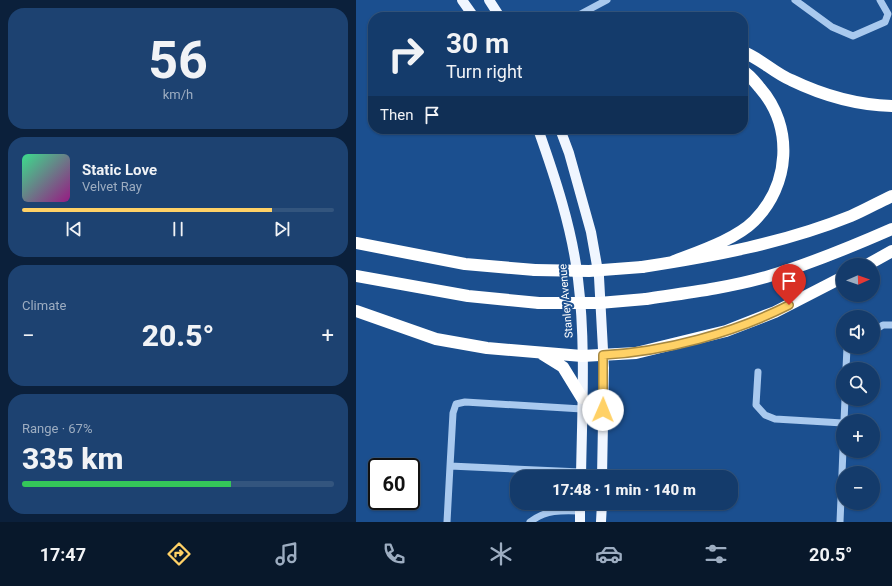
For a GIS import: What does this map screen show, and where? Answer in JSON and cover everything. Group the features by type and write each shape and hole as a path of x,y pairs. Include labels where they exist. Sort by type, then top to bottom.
{"highway":[{"path":"748,55 790,80 837,98 878,106 892,106"},
{"path":"672,262 730,237 754,222 772,199 782,173 784,151 782,128 770,100 748,74"},
{"path":"356,243 465,264 535,270 589,270 642,267 735,252 794,237 852,216 892,196"},
{"path":"356,276 468,296 539,303 599,303 646,299 706,291 765,277 810,263 892,229"},
{"path":"879,258 892,251"},
{"path":"356,311 436,339 487,348 582,356 636,353 726,331 775,312 836,281"},
{"path":"539,353 563,367 579,391 582,404"}],"main road":[{"path":"462,0 470,12"},
{"path":"489,0 497,12"},
{"name":"Stanley Avenue","path":"540,134 549,160 570,237 578,279 582,356 581,470"},
{"path":"562,134 569,153 591,232 599,277 603,355 602,470"},
{"path":"580,510 580,522"},
{"path":"602,510 602,522"}],"street":[{"path":"584,12 607,0"},
{"path":"795,0 832,27 853,36 885,22 888,14 880,0"},
{"path":"880,327 883,325 892,325"},
{"path":"758,372 756,405 765,415 775,419 836,422"},
{"path":"448,522 453,413 456,404 464,402 582,404"},
{"path":"840,522 843,458"},
{"path":"450,466 516,470"},
{"path":"530,522 540,514 562,510"}],"route":[{"path":"603,410 603,355 636,353 726,331 789,305"}]}
